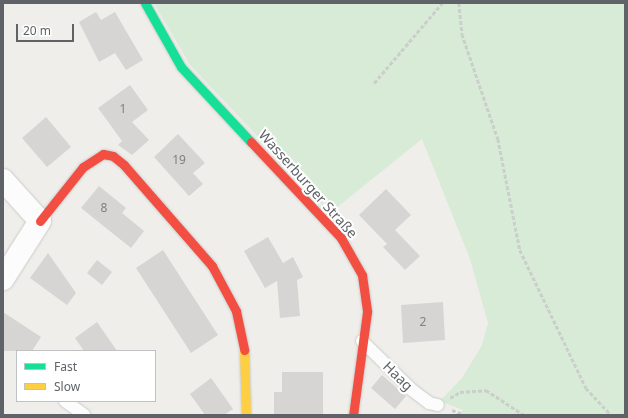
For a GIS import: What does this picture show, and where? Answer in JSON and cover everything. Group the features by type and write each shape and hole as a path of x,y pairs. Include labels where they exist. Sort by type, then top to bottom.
{"main road":[{"name":"Wasserburger Straße","path":"145,3 181,67 341,238 356,260 365,292 367,312 353,415"},
{"path":"40,220 83,167 103,154 113,156 136,178 212,266 226,290 242,329 246,415"}],"street":[{"path":"3,180 40,220 3,279"}],"lane":[{"name":"Haag","path":"362,341 412,390 429,403 438,406"},
{"path":"67,402 84,415"}],"path":[{"path":"374,83 442,3"},
{"path":"459,3 462,34 498,139 520,250 586,388 611,415"},
{"path":"449,399 460,392 486,390 524,415"}],"green space":[{"path":"154,3 625,3 625,415 459,415 463,410 440,401 462,378 482,345 488,323 470,259 422,139 330,213 190,65"}],"building":[{"path":"96,12 101,20 115,12 143,60 126,70 115,53 99,62 79,22"},
{"path":"130,85 148,110 132,122 149,140 132,155 118,145 122,141 98,108"},
{"path":"46,117 71,147 47,167 22,138"},
{"path":"178,134 205,163 193,173 203,184 189,196 154,157"},
{"path":"99,186 126,208 122,213 144,231 131,248 81,208"},
{"path":"386,189 411,215 395,230 420,256 405,270 383,247 387,244 359,215"},
{"path":"268,237 283,263 293,257 303,277 297,280 300,316 280,318 277,281 265,288 244,251"},
{"path":"163,250 218,335 191,353 136,268"},
{"path":"48,253 76,293 67,305 30,278"},
{"path":"97,260 112,272 102,285 87,273"},
{"path":"443,302 445,340 403,343 401,305"},
{"path":"3,312 41,337 33,350 3,351"},
{"path":"97,322 116,350 83,350 75,338"},
{"path":"282,372 323,372 323,415 274,415 274,392 282,392"},
{"path":"382,375 406,396 395,409 371,388"},
{"path":"211,378 233,409 224,415 205,415 190,394"}],"traffic: fast":[{"path":"145,3 181,67 251,142"}],"traffic: slow":[{"path":"244,350 246,415"}],"traffic: jam":[{"path":"251,142 341,238 362,275 367,312 353,415"},
{"path":"40,221 83,167 103,154 113,156 124,165 212,266 236,311 244,350"}]}
